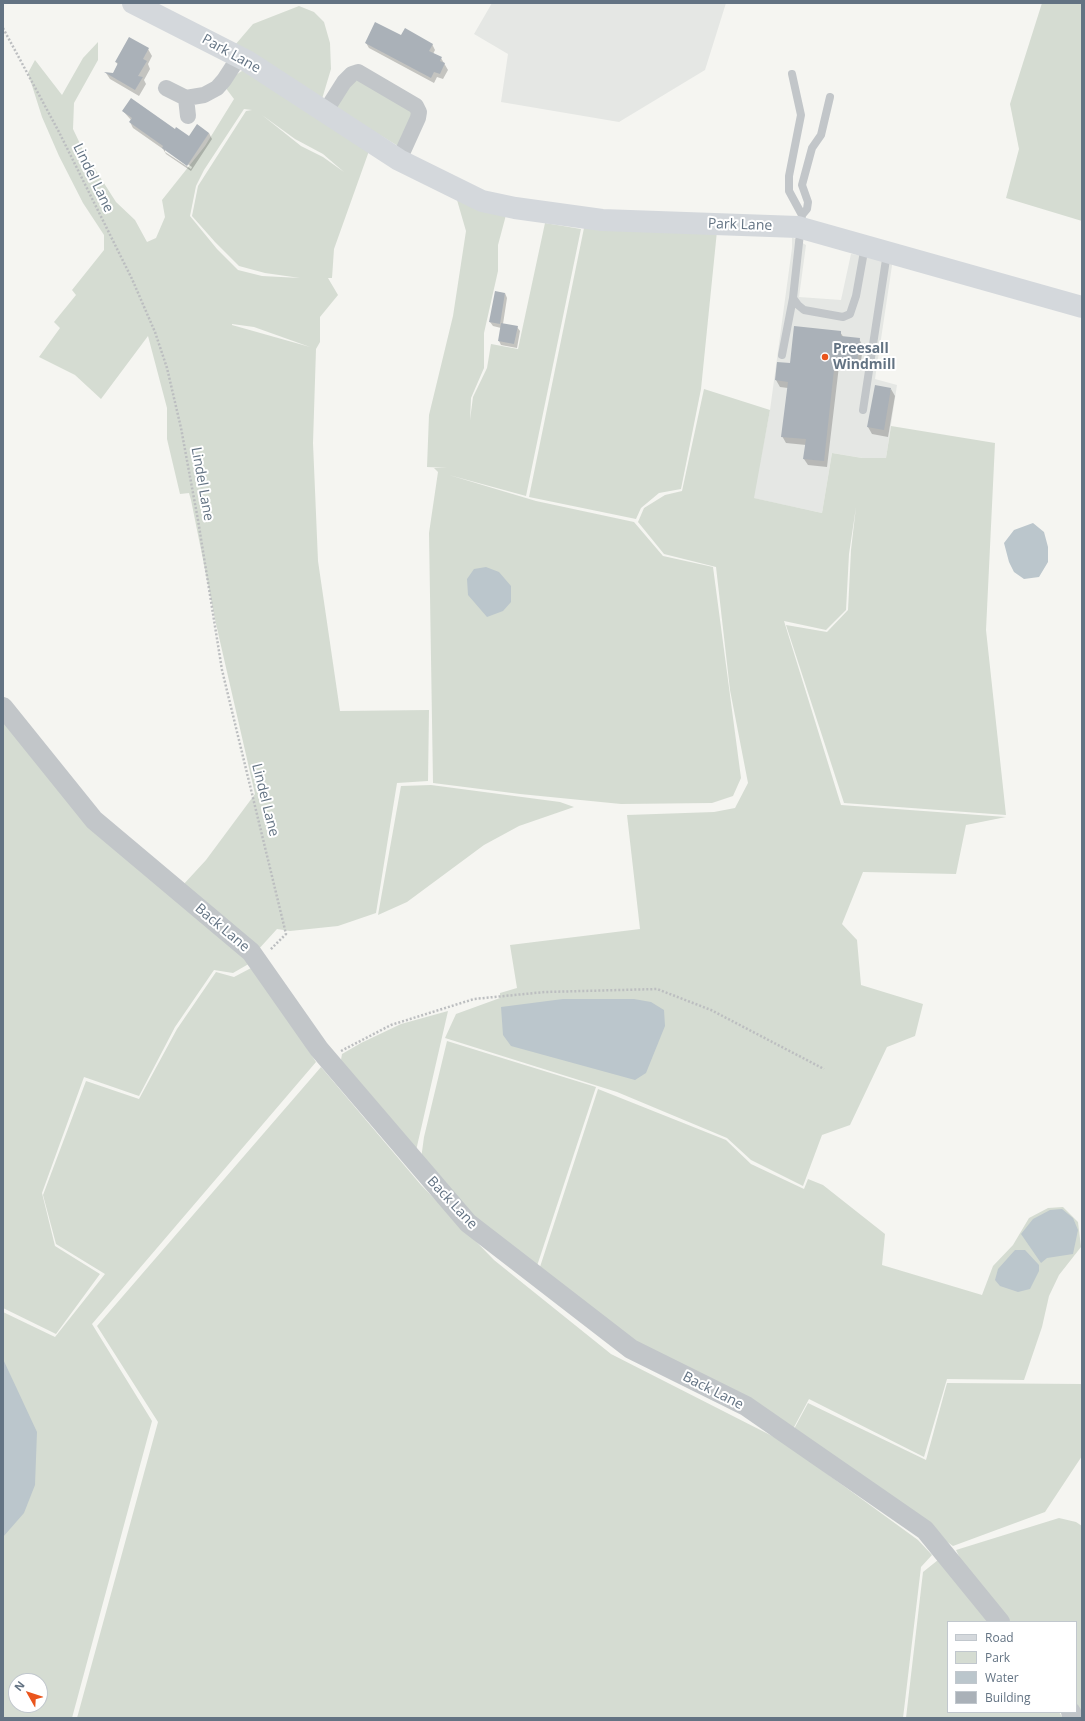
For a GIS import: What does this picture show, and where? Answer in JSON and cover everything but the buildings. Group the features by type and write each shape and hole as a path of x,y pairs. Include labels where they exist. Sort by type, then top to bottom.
{"main road":[{"name":"Park Lane","path":"134,3 238,57 399,160 482,201 515,208 602,220 802,221 865,245 1082,307"}],"street":[{"path":"166,88 186,98 197,97 216,88 224,80 238,57"},
{"path":"325,112 344,82 352,74 358,72 416,106 419,112 418,118 399,160"},
{"path":"186,98 188,116"},
{"name":"Back Lane","path":"3,707 94,820 251,952 327,1059 468,1223 631,1350 746,1406 925,1530 999,1621"}],"lane":[{"path":"792,74 801,115 788,176 788,191 802,221"},
{"path":"782,355 793,298 802,221 808,202 802,185 812,148 821,134 830,97"},
{"path":"793,298 804,310 843,317 850,314 856,296 865,245"},
{"path":"863,410 888,251"}],"path":[{"name":"Lindel Lane","path":"3,28 59,132 132,279 167,368 181,428 198,520 222,670 286,934 258,962"},
{"path":"327,1059 391,1025 474,999 545,992 656,989 711,1010 824,1069"}],"shaded area":[{"path":"492,3 726,3 705,70 619,122 501,102 508,54 474,34"},
{"path":"792,237 806,245 799,297 841,300 851,254 893,259 875,379 897,385 886,458 862,458 832,453 822,513 753,498 770,410 792,248"}],"green space":[{"path":"1042,3 1082,3 1082,221 1006,198 1019,149 1010,104"},
{"path":"299,6 314,12 324,22 330,43 331,69 322,99 235,45 253,24"},
{"path":"98,42 98,60 74,103 73,129 84,152 116,202 135,220 147,242 156,238 165,217 162,200 205,146 234,99 225,87 228,80 245,69 369,151 334,249 332,278 328,278 338,295 320,317 320,342 316,349 313,443 318,561 340,711 429,710 428,781 397,783 376,913 338,926 290,931 277,929 257,951 183,885 206,860 255,794 216,624 191,500 189,493 180,494 167,439 167,408 148,336 101,399 75,375 39,357 60,328 54,322 76,295 72,290 104,250 104,235 83,203 59,156 42,117 28,73 35,60 62,95 83,58","holes":["244,109 252,110 246,111 198,186 192,216 239,266 265,273 300,278 262,276 238,270 217,249 190,216 196,186 204,170","262,115 295,139 323,154 344,172 323,157 301,146","232,325 254,327 310,347"]},
{"path":"357,80 412,111 411,121 398,146 335,108 347,86"},
{"path":"457,200 506,215 498,245 498,271 484,333 484,368 471,398 470,420 473,397 487,368 491,344 518,349 545,223 581,229 526,496 449,475 536,501 634,522 663,556 713,567 741,778 733,796 712,803 621,804 520,794 433,783 429,533 438,472 434,468 447,468 427,467 429,415 453,316 466,231"},
{"path":"584,228 717,231 701,389 681,489 659,493 641,508 636,519 529,497"},
{"path":"704,389 770,410 754,498 822,513 832,453 862,458 886,458 891,426 995,443 986,630 1006,815 844,803 786,625 827,632 848,610 851,550 856,507 849,554 846,610 826,630 784,621 841,805 1006,817 966,825 956,874 863,872 842,924 857,940 861,985 923,1004 915,1036 887,1047 850,1125 822,1135 803,1186 751,1160 727,1138 617,1092 445,1038 456,1014 500,998 500,993 517,988 510,945 640,929 627,815 714,812 735,808 748,783 730,690 716,567 664,554 638,522 644,508 665,495 682,491"},
{"path":"3,714 54,775 252,962 233,973 214,970 175,1027 139,1096 84,1077 42,1193 55,1246 100,1274 56,1334 3,1308"},
{"path":"431,785 560,802 574,807 519,826 484,845 407,902 378,915 401,786"},
{"path":"253,967 316,1062 92,1324 152,1421 72,1718 3,1718 3,1312 55,1337 105,1274 56,1244 43,1195 86,1081 139,1099 177,1029 216,972 234,977"},
{"path":"448,1011 415,1155 340,1066 342,1054 401,1024"},
{"path":"447,1041 596,1087 536,1269 478,1228 421,1159 424,1137"},
{"path":"321,1067 421,1185 494,1260 611,1354 782,1441 918,1540 932,1555 921,1567 903,1718 77,1718 158,1422 97,1326"},
{"path":"598,1089 726,1140 751,1164 804,1189 808,1179 823,1185 885,1234 882,1265 982,1295 993,1266 1013,1245 1029,1218 1048,1208 1063,1207 1078,1222 1081,1247 1059,1275 1049,1296 1042,1327 1024,1380 947,1379 924,1457 809,1399 793,1429 623,1338 538,1273"},
{"path":"947,1383 1082,1384 1082,1456 1045,1512 953,1546 892,1503 794,1429 808,1403 926,1460"},
{"path":"1059,1518 1076,1522 1082,1526 1082,1718 1077,1713 1077,1621 1005,1621 969,1577 956,1550"},
{"path":"938,1560 989,1621 947,1621 947,1713 1060,1713 1063,1718 906,1718 923,1572"}],"water":[{"path":"1033,523 1044,532 1048,547 1048,562 1039,577 1024,579 1014,572 1009,562 1004,543 1014,530"},
{"path":"486,567 499,572 511,586 511,602 503,611 487,617 468,595 467,579 474,569"},
{"path":"563,999 634,999 651,1002 664,1010 665,1026 646,1073 635,1080 511,1046 503,1035 501,1007"},
{"path":"1062,1209 1073,1218 1078,1230 1073,1254 1047,1258 1041,1263 1021,1234 1033,1219 1050,1210"},
{"path":"1015,1250 1025,1250 1039,1265 1039,1271 1030,1289 1018,1292 1000,1286 995,1280 998,1269"},
{"path":"3,1359 37,1432 35,1485 24,1513 3,1537"}],"place":[{"name":"Preesall Windmill","path":"825,357"}]}
